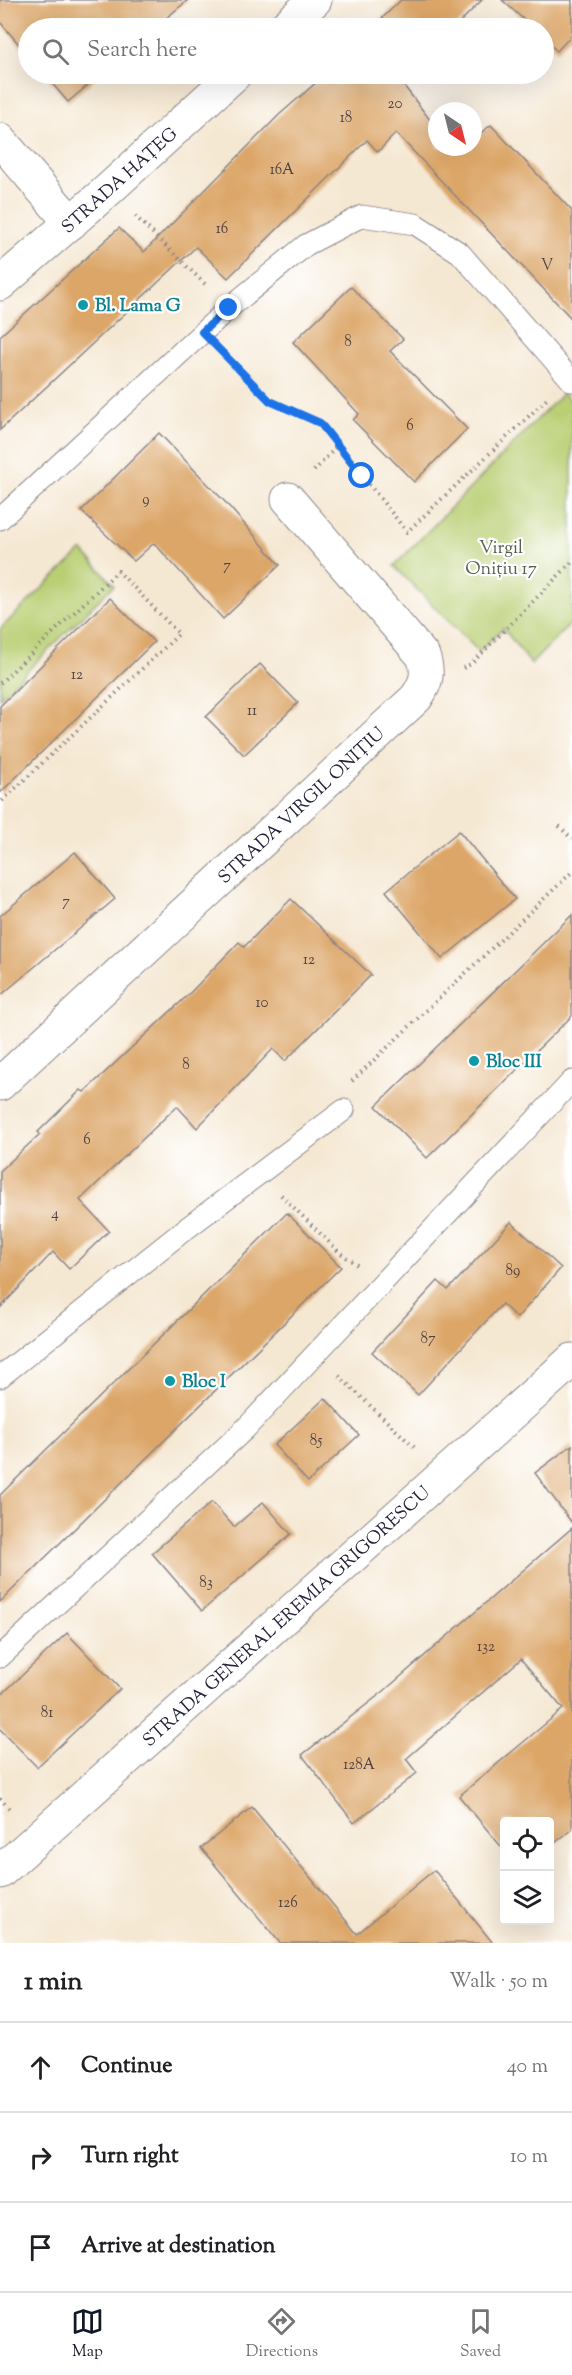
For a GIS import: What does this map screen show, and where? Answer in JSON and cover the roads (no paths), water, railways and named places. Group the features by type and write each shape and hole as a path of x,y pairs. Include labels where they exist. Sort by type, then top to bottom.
{"street":[{"path":"295,18 315,0"},
{"name":"STRADA HAȚEG","path":"0,284 224,84"},
{"path":"0,140 71,223"},
{"name":"STRADA VIRGIL ONIȚIU","path":"0,1084 416,698 425,684 428,671 423,656 288,499"},
{"name":"STRADA GENERAL EREMIA GRIGORESCU","path":"0,1872 572,1360"}],"lane":[{"path":"0,519 229,308 306,245 362,216 415,224 460,253 570,379"},
{"path":"0,1657 245,1429 572,1081"},
{"path":"0,1377 183,1231 344,1110"}],"place":[{"name":"Bl. Lama G","path":"83,305"},
{"name":"Bloc III","path":"474,1061"},
{"name":"Bloc I","path":"170,1381"}],"park label":[{"name":"Virgil Onițiu 17","path":"501,557"}]}
